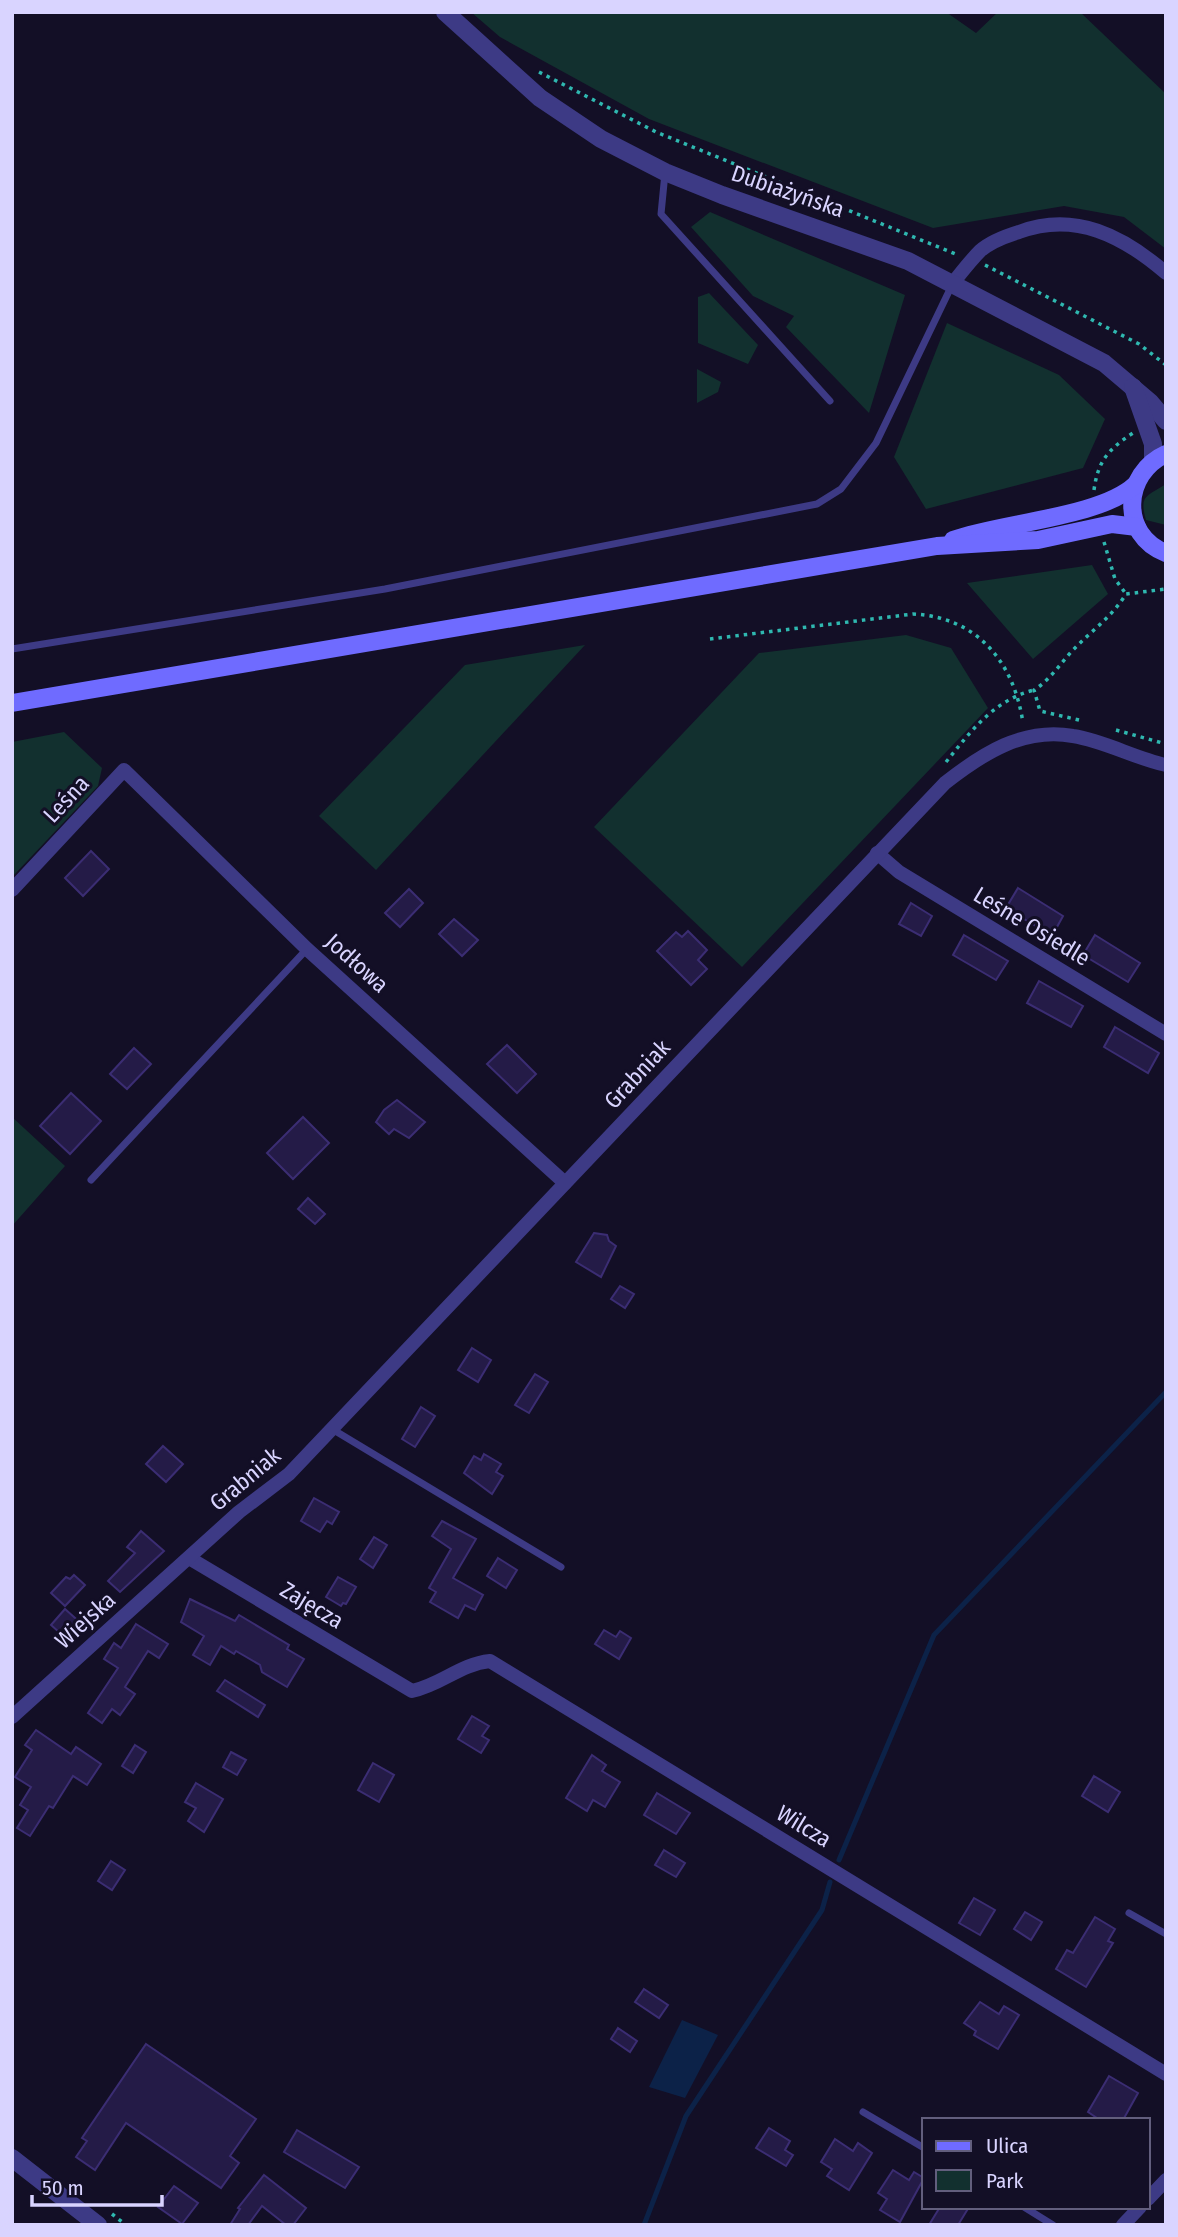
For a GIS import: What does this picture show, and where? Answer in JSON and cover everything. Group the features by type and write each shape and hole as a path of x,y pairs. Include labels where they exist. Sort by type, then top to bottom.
{"main road":[{"path":"937,546 981,530 1043,519 1111,500 1135,485 1159,457"},
{"path":"1135,485 1131,506 1137,527 1146,540 1166,553"},
{"path":"12,703 937,546 1038,540 1112,524 1137,527"}],"street":[{"name":"Dubiażyńska","path":"445,12 540,98 601,139 666,172 872,247 952,284 1104,363 1133,387 1166,421"},
{"path":"952,284 982,249 1035,226 1065,224 1097,228 1134,246 1166,273"},
{"path":"1133,387 1159,457"},
{"name":"Grabniak","path":"189,1558 239,1512 289,1474 945,783 1000,744 1072,735 1166,765"},
{"name":"Leśna","path":"12,890 124,770"},
{"name":"Jodłowa","path":"124,770 307,949 565,1183"},
{"name":"Leśne Osiedle","path":"877,853 899,872 1166,1034"},
{"name":"Zajęcza","path":"189,1558 412,1691"},
{"name":"Wiejska","path":"12,1717 189,1558"},
{"name":"Wilcza","path":"412,1691 436,1684 471,1663 490,1661 1166,2074"},
{"path":"12,2158 98,2225"},
{"path":"1150,2197 1166,2180"},
{"path":"1123,2225 1138,2209"}],"lane":[{"path":"666,172 661,214 830,401"},
{"path":"12,649 385,589 817,504 841,489 876,443 952,284"},
{"path":"91,1180 307,949"},
{"path":"332,1429 561,1567"},
{"path":"1129,1913 1166,1934"},
{"path":"863,2112 922,2147"},
{"path":"1027,2209 1053,2225"}],"path":[{"path":"568,87 656,132 972,261 1139,344 1166,365"},
{"path":"945,783 945,762 970,731 999,704 1044,684 1073,650 1115,612 1126,594 1166,589"},
{"path":"710,639 913,614 939,615 973,631 1002,662 1017,694 1026,739"},
{"path":"1034,690 1040,711 1091,723"},
{"path":"1104,727 1166,744"}],"green space":[{"path":"471,12 946,12 976,33 998,12 1080,12 1166,94 1166,249 1124,217 1064,206 933,228 649,119 500,37"},
{"path":"710,212 905,295 869,413 786,327 794,316 753,296 691,227"},
{"path":"709,293 758,345 748,364 698,343 698,297"},
{"path":"947,323 1059,375 1105,419 1083,468 926,509 894,457"},
{"path":"697,369 721,382 718,392 697,403"},
{"path":"1166,484 1166,525 1146,520 1144,501"},
{"path":"1092,565 1108,594 1033,659 967,583"},
{"path":"906,635 951,648 988,708 742,967 594,827 759,653"},
{"path":"585,645 376,870 319,816 465,665"},
{"path":"64,732 102,768 98,786 12,877 12,742"},
{"path":"12,1117 65,1166 12,1226"}],"water":[{"path":"682,2020 718,2035 685,2098 649,2087"}],"building":[{"path":"91,851 109,869 83,896 65,878"},
{"path":"1018,888 1063,916 1052,936 1006,908"},
{"path":"409,889 423,903 400,927 385,913"},
{"path":"911,903 932,916 921,936 899,924"},
{"path":"454,919 478,940 462,956 439,934"},
{"path":"688,931 707,950 698,960 707,969 691,985 657,951 676,932 682,937"},
{"path":"964,935 1008,961 996,980 953,955"},
{"path":"1095,935 1140,963 1128,982 1083,955"},
{"path":"1039,981 1083,1006 1071,1027 1027,1003"},
{"path":"1115,1027 1159,1053 1148,1073 1104,1047"},
{"path":"507,1045 536,1074 517,1093 487,1064"},
{"path":"134,1048 151,1064 127,1089 110,1074"},
{"path":"71,1093 101,1121 70,1154 40,1126"},
{"path":"397,1100 425,1122 409,1138 394,1129 389,1134 376,1122 384,1110"},
{"path":"303,1117 329,1143 293,1179 267,1153"},
{"path":"308,1198 325,1214 315,1224 298,1209"},
{"path":"594,1233 607,1235 609,1241 616,1246 601,1277 576,1262"},
{"path":"620,1286 634,1294 625,1308 611,1299"},
{"path":"472,1348 491,1360 478,1382 458,1370"},
{"path":"535,1374 548,1382 529,1413 515,1405"},
{"path":"421,1407 435,1416 415,1447 402,1439"},
{"path":"163,1446 183,1464 166,1482 146,1464"},
{"path":"484,1454 501,1464 496,1472 503,1476 492,1494 464,1473 474,1456 481,1460"},
{"path":"314,1498 339,1512 332,1524 327,1521 320,1532 301,1521"},
{"path":"442,1521 476,1539 453,1578 483,1595 475,1610 465,1605 458,1618 430,1602 436,1592 429,1588 451,1549 432,1536"},
{"path":"141,1531 164,1551 120,1592 108,1581 135,1553 127,1547"},
{"path":"374,1537 387,1545 373,1568 360,1559"},
{"path":"498,1558 517,1570 506,1588 487,1576"},
{"path":"74,1575 85,1585 65,1606 51,1593 66,1577 70,1579"},
{"path":"338,1577 356,1587 346,1604 341,1606 326,1597"},
{"path":"190,1599 235,1621 239,1615 289,1645 287,1649 304,1659 287,1687 262,1672 260,1665 236,1651 234,1654 221,1646 210,1665 193,1655 204,1636 181,1622"},
{"path":"65,1609 83,1625 69,1641 51,1625"},
{"path":"136,1624 168,1644 159,1658 148,1651 125,1687 135,1694 120,1715 112,1709 102,1723 88,1713 118,1668 104,1659 114,1643 121,1648"},
{"path":"604,1630 616,1637 620,1631 631,1638 619,1659 595,1644"},
{"path":"225,1680 265,1705 258,1717 217,1691"},
{"path":"472,1716 489,1726 482,1736 489,1740 481,1753 458,1739"},
{"path":"36,1730 71,1754 76,1747 101,1764 87,1785 73,1776 53,1808 49,1806 30,1836 17,1828 28,1810 20,1805 31,1787 15,1777 32,1750 25,1745"},
{"path":"135,1745 146,1752 133,1773 122,1766"},
{"path":"231,1752 246,1760 237,1775 223,1767"},
{"path":"592,1755 606,1765 602,1771 620,1782 605,1807 593,1800 587,1811 566,1798"},
{"path":"373,1763 394,1775 379,1802 358,1790"},
{"path":"1094,1776 1120,1792 1108,1812 1082,1796"},
{"path":"196,1783 223,1799 204,1832 188,1821 196,1808 185,1802"},
{"path":"657,1793 690,1813 676,1834 644,1815"},
{"path":"664,1850 685,1863 676,1877 655,1865"},
{"path":"111,1861 125,1870 112,1890 98,1881"},
{"path":"974,1898 995,1910 980,1935 959,1923"},
{"path":"1025,1912 1042,1922 1031,1940 1014,1929"},
{"path":"1095,1917 1115,1929 1108,1941 1113,1943 1086,1987 1056,1969 1067,1950 1073,1953"},
{"path":"644,1989 668,2005 659,2018 635,2002"},
{"path":"980,2002 999,2014 1004,2006 1019,2015 998,2049 974,2035 976,2031 964,2023"},
{"path":"618,2028 637,2041 630,2052 611,2039"},
{"path":"146,2044 256,2119 230,2156 239,2163 221,2188 126,2123 95,2170 76,2157 87,2141 82,2138"},
{"path":"1109,2076 1138,2093 1124,2118 1097,2118 1088,2112"},
{"path":"769,2128 790,2141 785,2150 793,2155 786,2166 756,2148"},
{"path":"297,2130 359,2167 345,2188 284,2152"},
{"path":"835,2139 853,2151 858,2143 872,2153 849,2190 827,2176 832,2169 821,2162"},
{"path":"893,2170 909,2180 914,2172 922,2177 922,2182 900,2222 880,2210 887,2199 878,2193"},
{"path":"264,2175 306,2208 293,2225 286,2225 262,2206 248,2225 230,2225 240,2209 238,2208"},
{"path":"174,2186 198,2203 182,2224 158,2207"},
{"path":"939,2209 968,2209 958,2225 929,2225"}],"waterway":[{"path":"839,1860 934,1635 1166,1392"},
{"path":"644,2225 686,2116 822,1910 830,1882"}]}
